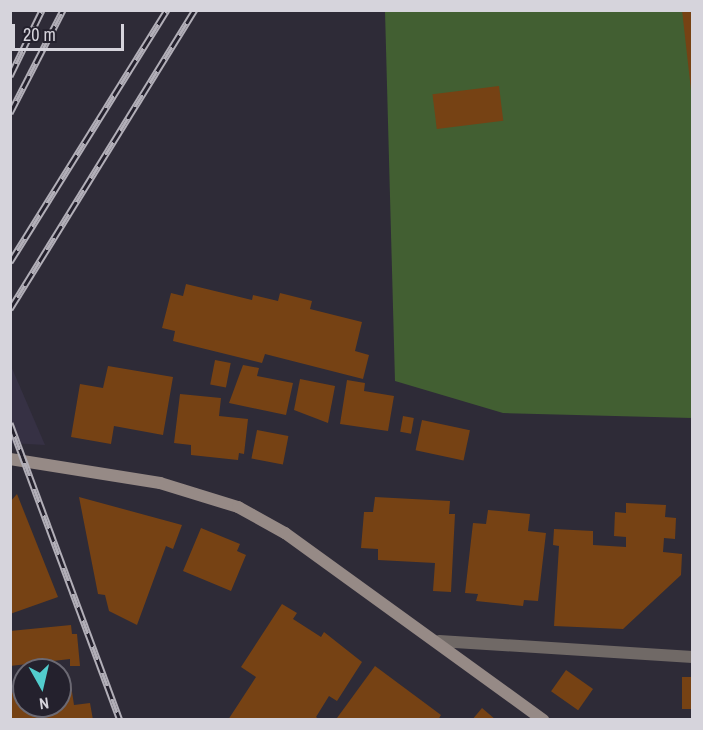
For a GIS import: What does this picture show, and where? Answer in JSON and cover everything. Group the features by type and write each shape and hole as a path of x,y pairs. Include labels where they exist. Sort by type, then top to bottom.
{"street":[{"path":"10,459 160,483 238,507 439,641 543,720"}],"lane":[{"path":"439,641 693,657"}],"shaded area":[{"path":"11,366 45,445 11,443"}],"green space":[{"path":"385,11 692,11 692,418 503,413 395,381"}],"building":[{"path":"682,10 692,10 692,90 691,90"},
{"path":"499,86 503,121 437,129 432,94"},
{"path":"186,284 252,300 253,295 278,301 280,293 312,301 310,309 362,322 355,351 369,355 363,379 265,354 262,363 173,341 175,331 162,328 171,293 183,296"},
{"path":"215,360 231,363 226,388 210,385"},
{"path":"243,365 259,368 257,376 293,383 286,415 229,403"},
{"path":"108,366 173,377 163,435 114,426 111,444 71,437 80,384 103,388"},
{"path":"300,379 335,386 328,423 294,410"},
{"path":"347,380 365,383 364,391 394,396 388,431 340,424"},
{"path":"180,394 221,398 219,416 248,419 244,454 239,453 238,460 191,455 191,445 174,443"},
{"path":"403,416 414,418 411,434 400,432"},
{"path":"422,420 470,430 463,461 416,450"},
{"path":"257,430 288,436 283,465 251,458"},
{"path":"17,494 58,597 10,614 10,502"},
{"path":"79,497 182,525 173,549 166,546 137,625 109,611 105,595 98,594"},
{"path":"375,497 450,501 449,514 455,514 451,592 433,591 435,563 378,560 378,549 361,548 364,512 373,512"},
{"path":"626,503 666,505 665,517 676,518 675,539 664,538 663,552 682,554 681,575 623,629 554,626 559,546 553,545 554,529 593,531 593,545 626,547 626,537 614,536 615,512 626,513"},
{"path":"488,510 530,514 528,531 546,533 538,601 524,600 523,606 476,601 478,594 465,593 473,523 486,524"},
{"path":"201,528 240,544 237,551 246,555 231,591 183,571"},
{"path":"282,604 297,613 293,619 321,637 324,632 362,662 337,701 329,696 316,717 320,720 228,720 256,677 241,667"},
{"path":"71,625 72,634 77,634 80,666 72,666 72,658 12,658 12,666 10,666 10,631"},
{"path":"375,666 441,715 438,720 337,718"},
{"path":"566,670 593,689 578,710 551,691"},
{"path":"682,677 692,677 692,709 682,709"},
{"path":"72,692 74,705 90,703 93,720 10,720 10,693 12,693 12,718 72,718"},
{"path":"482,708 496,720 472,720"}],"railway":[{"path":"10,76 42,10"},
{"path":"10,113 63,10"},
{"path":"10,262 167,10"},
{"path":"10,309 195,10"},
{"path":"10,423 120,720"}]}
